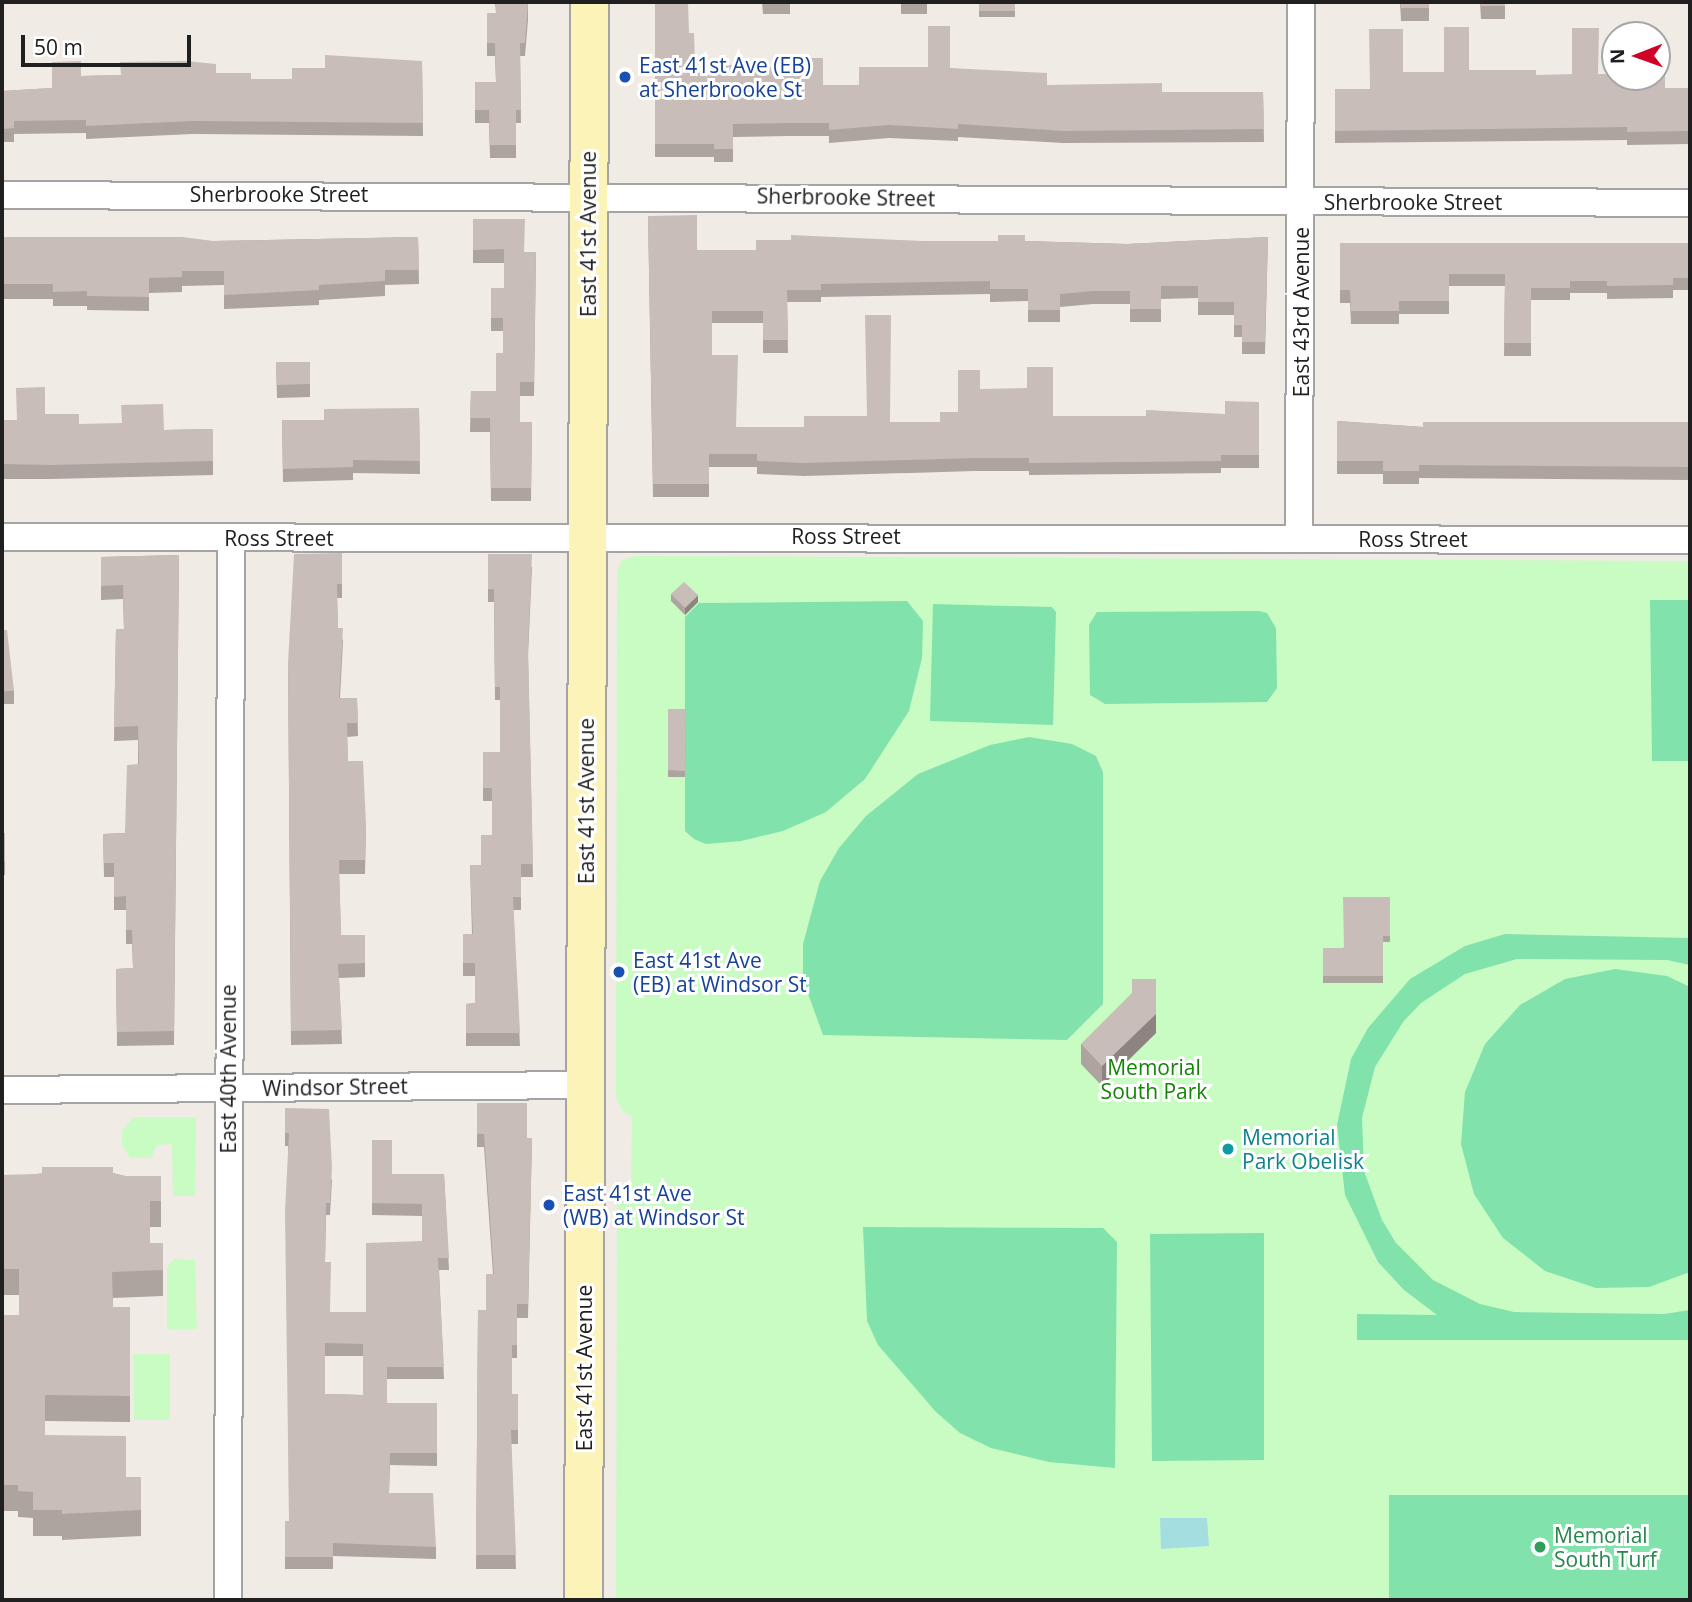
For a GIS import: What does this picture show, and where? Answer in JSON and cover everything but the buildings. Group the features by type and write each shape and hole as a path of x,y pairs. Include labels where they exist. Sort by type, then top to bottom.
{"main road":[{"name":"East 41st Avenue","path":"583,1600 589,2"}],"street":[{"name":"East 43rd Avenue","path":"1299,538 1301,2"},
{"name":"Sherbrooke Street","path":"2,195 1690,203"},
{"name":"Ross Street","path":"2,537 1690,540"},
{"name":"East 40th Avenue","path":"228,1600 231,538"},
{"name":"Windsor Street","path":"2,1090 585,1085"}],"green space":[{"name":"Memorial South Park","path":"634,556 1690,561 1690,1600 616,1600 617,1197 620,1187 631,1179 632,1116 622,1111 616,1098 617,571 622,560"},
{"path":"1650,600 1690,600 1690,761 1652,761"},
{"path":"907,601 923,621 922,658 909,711 865,779 826,812 783,831 741,841 706,844 685,831 685,617 699,603"},
{"path":"933,604 1052,607 1056,612 1053,725 930,721"},
{"path":"1097,612 1267,613 1276,628 1277,688 1267,702 1105,704 1090,695 1089,625"},
{"path":"1029,737 1072,744 1096,756 1103,772 1103,1004 1067,1040 823,1035 803,980 803,944 820,881 839,848 866,816 918,774 990,745"},
{"path":"1505,934 1690,938 1690,965 1667,960 1517,959 1465,974 1421,1003 1403,1022 1375,1067 1362,1118 1364,1171 1382,1220 1396,1243 1433,1280 1480,1304 1514,1312 1664,1314 1690,1310 1690,1340 1357,1340 1357,1314 1437,1315 1404,1290 1378,1262 1345,1195 1337,1125 1351,1059 1368,1028 1410,979 1465,946"},
{"path":"1615,969 1667,976 1690,987 1690,1272 1649,1287 1596,1288 1545,1271 1503,1238 1474,1194 1461,1144 1465,1092 1485,1044 1520,1005 1565,979"},
{"path":"134,1117 196,1117 195,1196 173,1196 172,1144 157,1145 151,1158 130,1158 122,1145 122,1130"},
{"path":"863,1227 1103,1228 1117,1242 1115,1468 1049,1462 991,1448 960,1433 936,1412 878,1345 867,1321"},
{"path":"1264,1233 1264,1460 1152,1461 1150,1234"},
{"path":"174,1259 195,1260 197,1329 167,1330 167,1267"},
{"path":"133,1354 170,1354 170,1420 134,1420"},
{"name":"Memorial South Turf","path":"1389,1495 1690,1495 1690,1600 1380,1600 1389,1599"}],"water":[{"path":"1160,1518 1207,1518 1209,1546 1161,1549"}],"place":[{"name":"East 41st Ave (EB) at Sherbrooke St","path":"625,77"},
{"name":"East 41st Ave (EB) at Windsor St","path":"619,972"},
{"name":"Memorial Park Obelisk","path":"1228,1149"},
{"name":"East 41st Ave (WB) at Windsor St","path":"549,1205"},
{"name":"Memorial South Turf","path":"1540,1547"}]}
